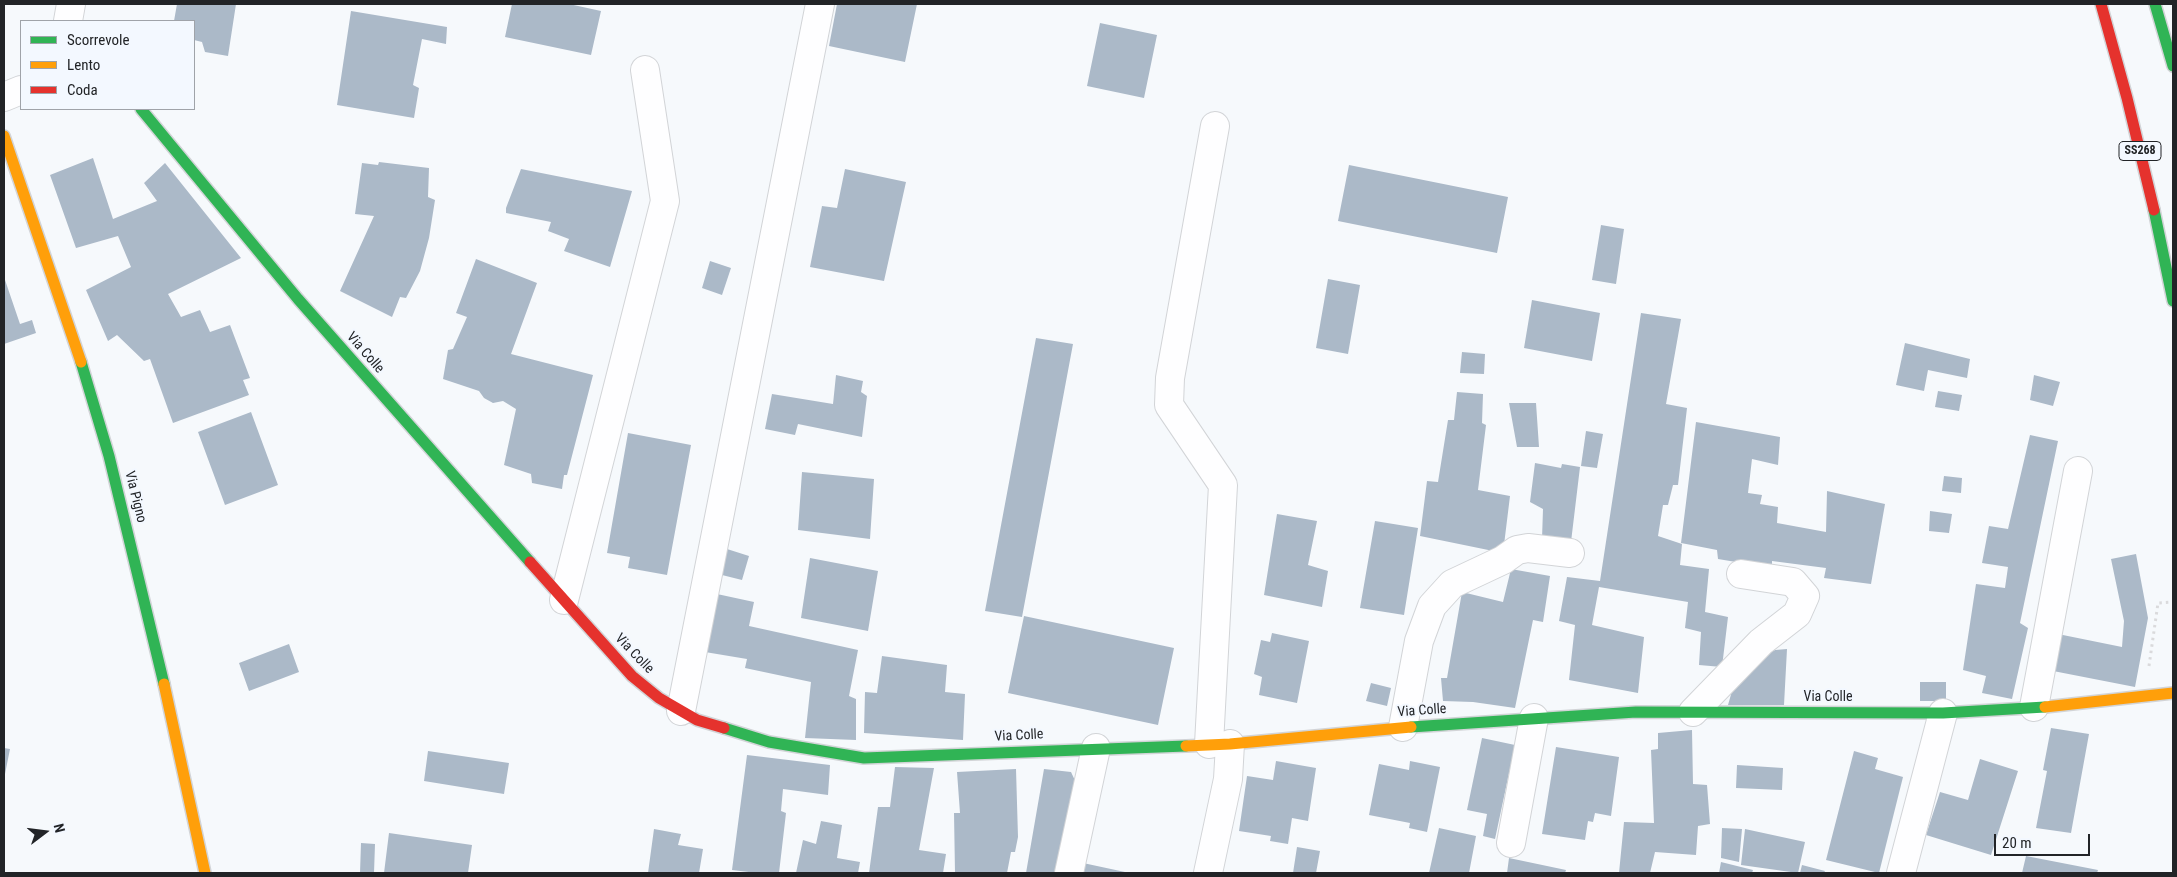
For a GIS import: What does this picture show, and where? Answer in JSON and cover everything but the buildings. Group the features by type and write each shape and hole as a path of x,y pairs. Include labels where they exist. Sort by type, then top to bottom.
{"main road":[{"name":"SS268","path":"2101,4 2151,195 2173,301"},
{"path":"2155,4 2173,66"},
{"name":"Via Colle","path":"142,110 298,299 440,462 632,676 659,698 697,720 769,742 864,758 1220,744 1403,727 1636,712 1944,713 2017,710 2173,694"},
{"name":"Via Pigno","path":"4,136 74,336 109,456 163,678 205,873"}],"street":[{"path":"68,20 71,4"},
{"path":"681,711 820,4"},
{"path":"564,600 665,201 644,70"},
{"path":"4,97 20,90"},
{"path":"1208,873 1228,780 1220,744 1212,657 1223,486 1169,405 1170,378 1215,126"},
{"path":"2034,707 2078,471"},
{"path":"1403,727 1419,641 1432,606 1452,584 1503,560 1518,550 1528,548 1570,553"},
{"path":"1693,712 1761,642 1797,614 1805,596 1793,582 1741,574"},
{"path":"1901,873 1944,713"},
{"path":"1510,843 1534,718"},
{"path":"1069,873 1096,748"}],"path":[{"path":"2145,697 2158,603 2173,602"}],"traffic: fast":[{"path":"2155,4 2173,66"},
{"path":"142,110 298,299 530,562"},
{"path":"2154,210 2173,301"},
{"path":"81,362 109,456 164,684"},
{"path":"1411,727 1636,712 1943,713 2045,707"},
{"path":"724,728 769,742 864,758 1186,746"}],"traffic: slow":[{"path":"4,136 81,362"},
{"path":"164,684 205,873"},
{"path":"2045,707 2173,693"},
{"path":"1186,746 1230,744 1411,727"}],"traffic: jam":[{"path":"2101,4 2127,98 2154,210"},
{"path":"530,562 632,676 659,698 697,720 724,728"}]}
